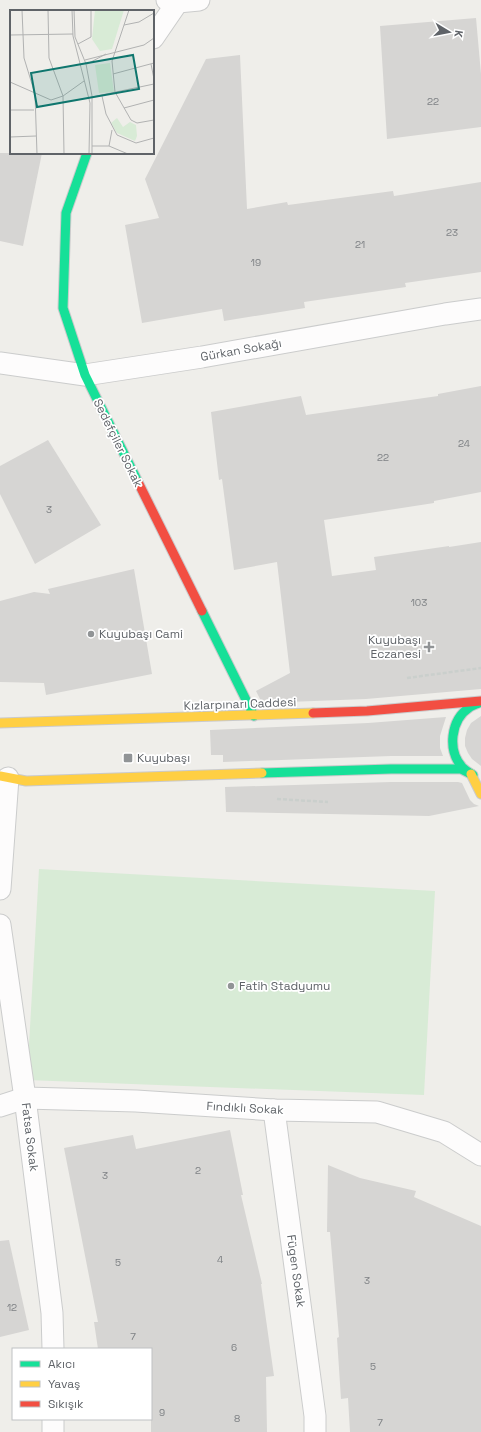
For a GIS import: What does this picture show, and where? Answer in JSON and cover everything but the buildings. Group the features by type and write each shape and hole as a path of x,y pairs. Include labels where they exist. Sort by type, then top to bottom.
{"main road":[{"name":"Sedefçiler Sokak","path":"87,154 66,213 63,308 85,375 254,716"},
{"name":"Kızlarpınarı Caddesi","path":"0,723 254,716 481,702"},
{"path":"481,702 467,709 458,718 453,729 452,742 454,753 460,764 471,774 481,794"},
{"path":"4,777 26,781 383,769 461,768 481,778"}],"street":[{"path":"154,36 175,1 199,0"},
{"name":"Gürkan Sokağı","path":"0,363 85,375 202,357 481,309"},
{"path":"0,889 4,777"},
{"name":"Fatsa Sokak","path":"0,925 25,1098 52,1313 53,1348"},
{"name":"Fındıklı Sokak","path":"0,1106 25,1098 136,1101 274,1110 377,1112 444,1132 481,1155"},
{"name":"Fügen Sokak","path":"274,1110 315,1416 315,1432"},
{"path":"53,1420 53,1432"}],"path":[{"path":"407,678 481,668"},
{"path":"275,799 328,802"}],"green space":[{"name":"Fatih Stadyumu","path":"39,869 435,891 424,1095 27,1080"}],"traffic: fast":[{"path":"87,154 66,213 63,308 85,375 138,482"},
{"path":"202,611 254,716"},
{"path":"473,775 464,769 458,761 453,745 453,736 458,720 463,713 471,706 481,702"},
{"path":"262,773 391,769 461,769 471,774"}],"traffic: slow":[{"path":"0,723 313,713"},
{"path":"0,776 26,781 262,773"},
{"path":"471,774 481,794"}],"traffic: jam":[{"path":"138,482 202,611"},
{"path":"313,713 367,711 481,701"}],"place":[{"name":"Kuyubaşı Cami","path":"91,634"},
{"name":"Kuyubaşı Eczanesi","path":"429,647"},
{"name":"Kuyubaşı","path":"128,758"},
{"name":"Fatih Stadyumu","path":"231,986"}]}
